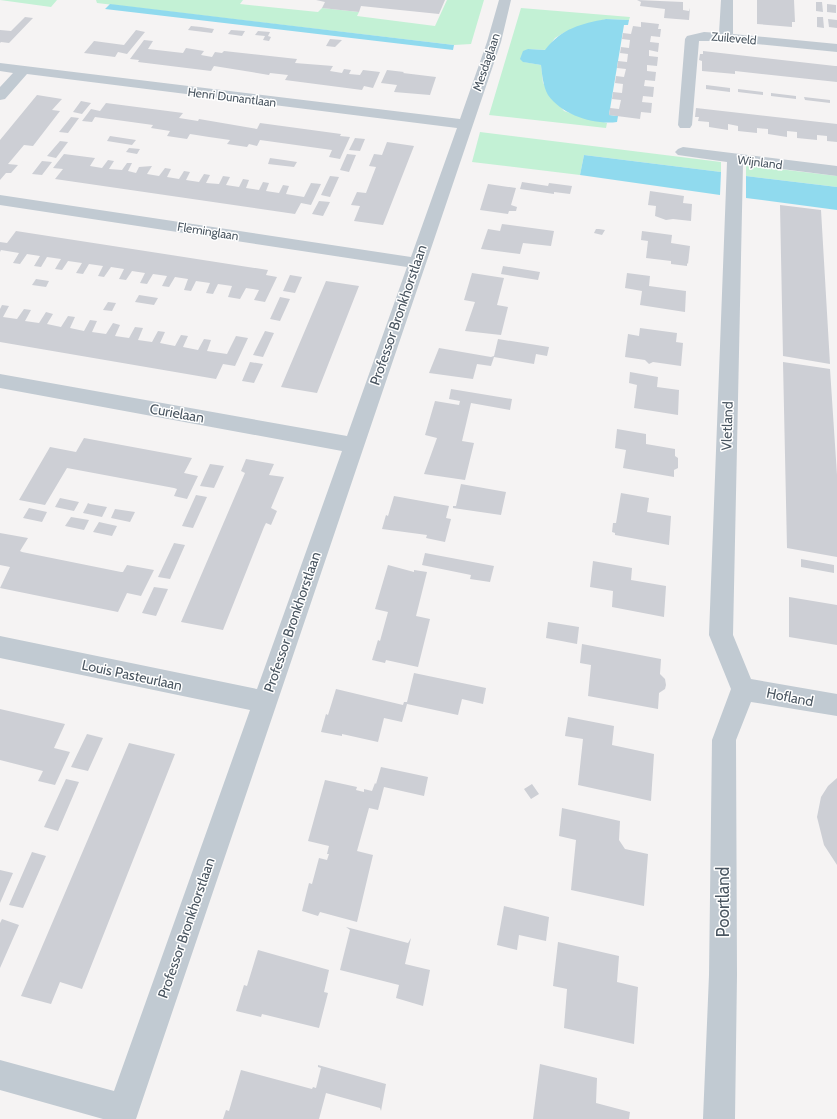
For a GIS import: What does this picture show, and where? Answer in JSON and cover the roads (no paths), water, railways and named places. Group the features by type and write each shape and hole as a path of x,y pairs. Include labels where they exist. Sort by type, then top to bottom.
{"street":[{"name":"Mesdaglaan","path":"464,124 494,42 505,0"},
{"path":"726,37 727,0"},
{"name":"Zuileveld","path":"685,125 692,40 704,36 726,37 837,48"},
{"name":"Henri Dunantlaan","path":"0,67 464,124"},
{"path":"0,96 23,70"},
{"name":"Professor Bronkhorstlaan","path":"121,1114 464,124"},
{"name":"Wijnland","path":"683,152 837,171"},
{"name":"Vletland","path":"735,158 721,636 743,689"},
{"name":"Fleminglaan","path":"0,200 416,263"},
{"name":"Curielaan","path":"0,381 354,445"},
{"name":"Louis Pasteurlaan","path":"0,647 264,702"},
{"name":"Hofland","path":"743,689 837,705"},
{"name":"Poortland","path":"719,1119 723,975 724,740 743,689"},
{"path":"0,1075 121,1114"}],"water":[{"path":"110,4 454,45 453,50 105,9"},
{"path":"606,19 629,20 628,25 624,25 609,115 618,116 617,122 608,123 579,117 561,108 554,102 546,91 541,65 523,62 520,59 523,51 528,49 545,50 558,37 572,28"},
{"path":"584,155 721,172 720,195 580,175"},
{"path":"746,176 837,187 837,210 746,198"}]}
